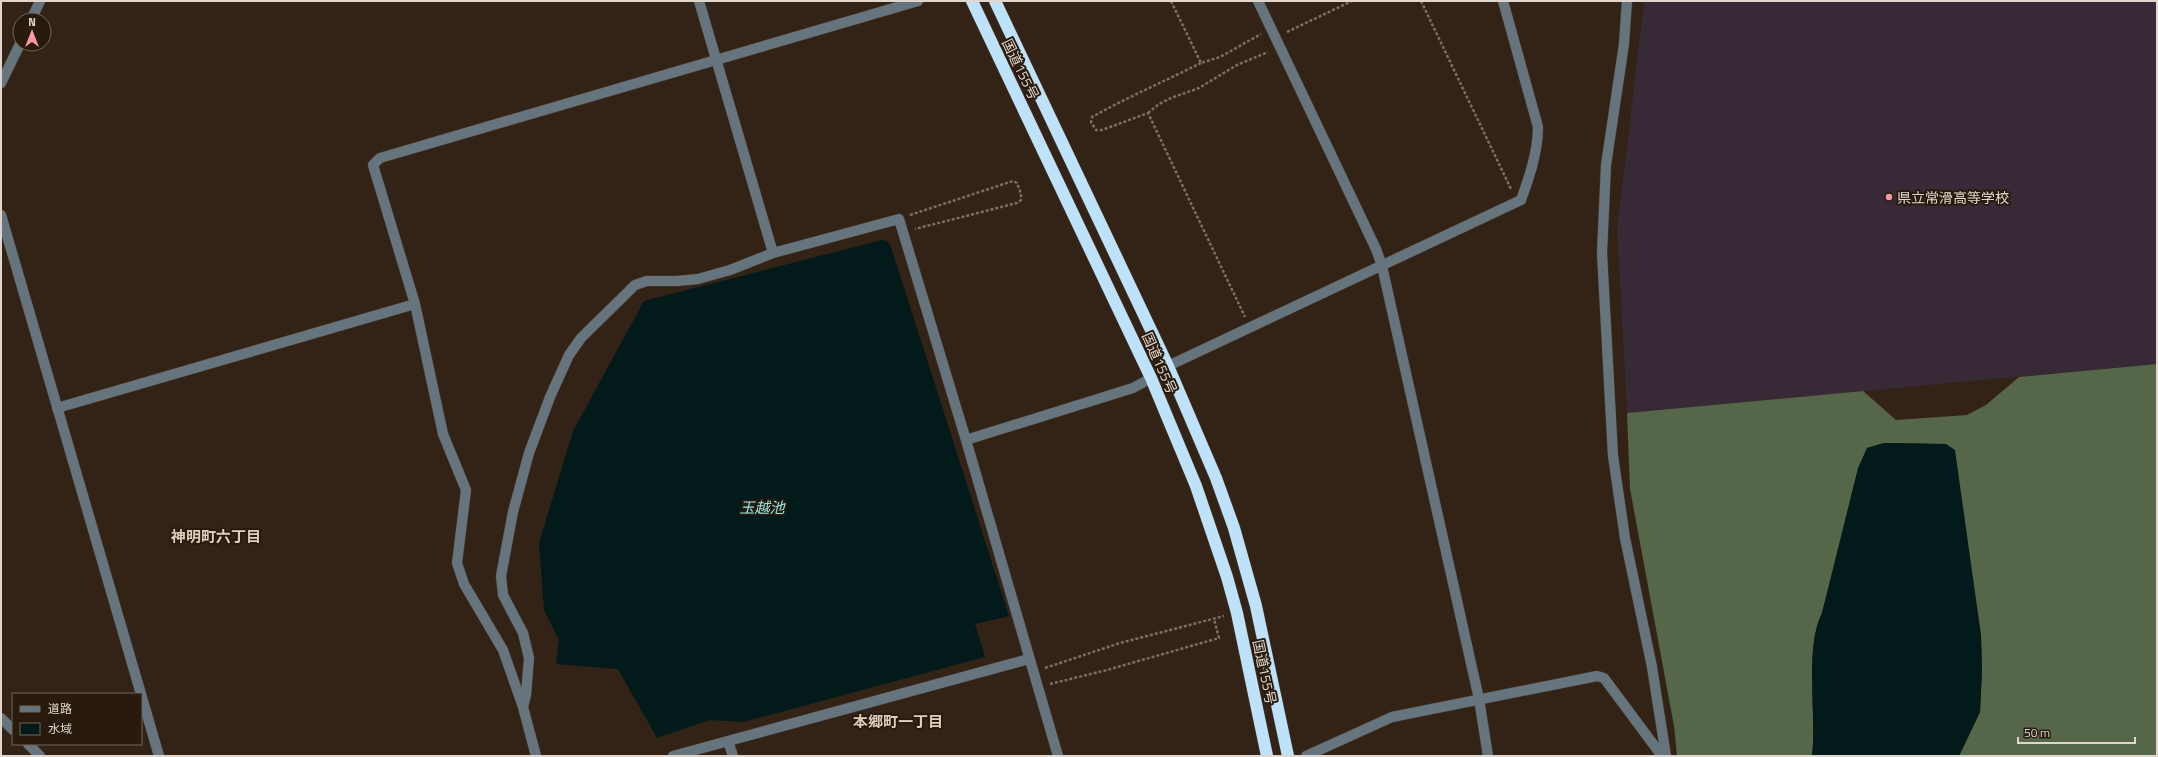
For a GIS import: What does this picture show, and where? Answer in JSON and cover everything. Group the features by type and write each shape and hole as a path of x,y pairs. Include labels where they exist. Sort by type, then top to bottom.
{"highway":[{"name":"国道155号","path":"972,1 1151,378 1196,486 1227,576 1267,756"},
{"name":"国道155号","path":"995,1 1168,366 1216,478 1234,528 1256,606 1288,756"}],"street":[{"path":"35,12 40,1"},
{"path":"699,1 773,253"},
{"path":"536,756 523,707 503,650 464,584 458,563 466,490 443,434 415,304 374,165 380,158 918,1"},
{"path":"1258,1 1376,249 1382,266 1479,700 1488,756"},
{"path":"1168,366 1250,329 1521,200 1538,137 1538,127 1503,1"},
{"path":"1627,1 1624,44 1606,165 1602,253 1613,456 1625,538 1652,667 1666,756"},
{"path":"1,83 16,52"},
{"path":"1,215 141,693"},
{"path":"523,707 526,695 529,658 523,634 503,595 501,576 504,555 512,512 529,453 550,397 569,355 581,338 635,285 647,281 677,281 698,278 730,270 773,253 898,219 966,440 1058,756"},
{"path":"57,408 415,304"},
{"path":"966,440 1133,388 1151,378"},
{"path":"673,756 1029,659"},
{"path":"1306,756 1392,717 1601,676 1662,756"},
{"path":"142,697 159,756"},
{"path":"1,718 12,729"},
{"path":"728,741 733,756"},
{"path":"29,745 40,756"}],"path":[{"path":"1171,1 1201,63"},
{"path":"1280,47 1237,65 1199,88 1159,104 1148,113 1102,130 1096,130 1091,122 1092,117 1132,95 1170,80 1201,63 1220,57 1273,33 1352,1"},
{"path":"1421,1 1516,203"},
{"path":"1148,113 1250,329"},
{"path":"898,219 1013,181 1017,183 1021,194 1021,200 1017,203 903,232"},
{"path":"1033,672 1120,643 1236,613"},
{"path":"1038,687 1107,670 1219,638 1214,619"}],"shaded area":[{"name":"県立常滑高等学校","path":"1644,1 2157,1 2157,364 1627,413 1617,230"}],"green space":[{"path":"2157,364 2157,756 1959,756 1980,712 1982,671 1981,635 1946,444 1884,443 1867,448 1817,628 1812,663 1812,756 1677,756 1674,726 1630,489 1627,413 1863,391 1896,420 1967,415 1986,405 2019,377"}],"water":[{"name":"玉越池","path":"882,240 887,241 891,247 1009,616 975,624 985,657 743,722 710,720 657,738 618,669 556,664 559,640 544,610 539,543 573,431 644,301"},
{"path":"1884,443 1946,444 1955,450 1981,635 1982,671 1980,712 1959,756 1812,756 1812,663 1817,628 1858,468 1867,448"}],"place":[{"name":"県立常滑高等学校","path":"1889,197"}],"district":[{"name":"神明町六丁目","path":"216,536"},
{"name":"本郷町一丁目","path":"898,721"}]}
